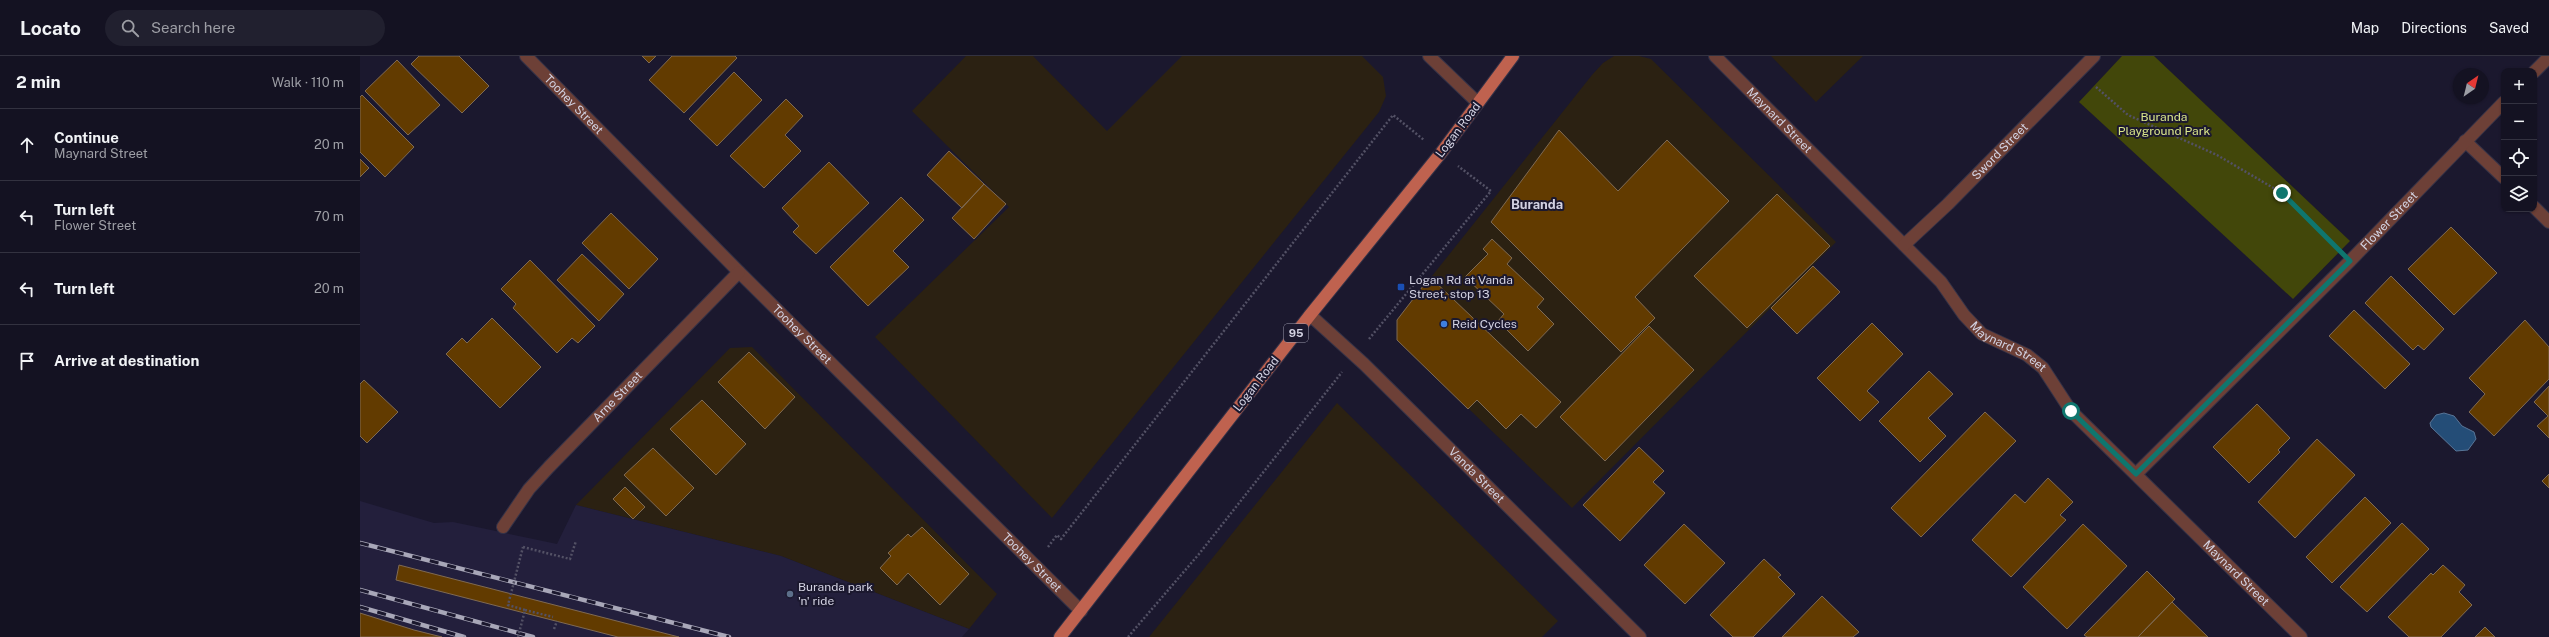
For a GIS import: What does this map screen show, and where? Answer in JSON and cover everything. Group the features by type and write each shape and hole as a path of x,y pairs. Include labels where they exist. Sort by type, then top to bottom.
{"main road":[{"name":"Logan Road","path":"1060,637 1310,315 1478,103 1513,56"}],"street":[{"name":"Toohey Street","path":"526,56 739,272 1081,611"},
{"path":"1429,56 1478,103"},
{"name":"Maynard Street","path":"1715,56 1941,282 1964,315 1982,334 2027,355 2043,368 2071,411 2301,637"},
{"name":"Sword Street","path":"1904,244 1948,204 2094,56"},
{"path":"2537,69 2549,57"},
{"name":"Flower Street","path":"2136,474 2350,261 2502,104"},
{"path":"2465,141 2502,176"},
{"path":"2537,210 2549,222"},
{"name":"Arne Street","path":"503,527 530,489 549,467 739,272"},
{"name":"Vanda Street","path":"1310,315 1364,364 1640,637"}],"path":[{"path":"2078,72 2128,115 2217,155 2282,193 2350,261"},
{"path":"553,617 508,605 523,547 570,560 576,540"},
{"path":"518,637 525,610"},
{"path":"554,630 557,622"}],"shaded area":[{"path":"966,56 1033,56 1107,131 1182,56 1362,56 1383,77 1386,96 1379,112 1052,518 875,337 1009,207 912,111"},
{"path":"1614,56 1639,56 1651,59 1836,242 1572,508 1397,340 1397,320 1592,75 1603,63"},
{"path":"1771,56 1863,56 1816,102"},
{"path":"752,347 997,594 969,629 781,556 576,505 730,348"},
{"path":"1337,403 1558,621 1542,637 1149,637"},
{"path":"360,501 434,523 453,522 557,544 576,505 781,556 969,629 962,637 360,637"}],"green space":[{"name":"Buranda Playground Park","path":"2122,56 2154,56 2350,241 2293,299 2079,102"}],"water":[{"path":"2444,413 2454,416 2462,426 2474,432 2476,439 2468,450 2456,451 2431,427 2430,423 2436,415"}],"building":[{"path":"419,56 459,56 489,86 462,113 411,64"},
{"path":"642,56 656,56 649,63"},
{"path":"672,56 735,56 737,58 684,113 649,80"},
{"path":"397,60 440,105 408,135 365,91"},
{"path":"734,72 762,100 717,146 689,119"},
{"path":"362,95 414,147 385,177 360,152 360,97"},
{"path":"786,99 803,116 785,135 801,151 764,188 730,156"},
{"path":"1559,130 1618,191 1667,140 1729,201 1635,297 1655,318 1621,352 1491,222"},
{"path":"949,151 984,184 962,208 927,175"},
{"path":"360,159 369,168 360,177"},
{"path":"829,162 869,203 816,254 793,232 799,226 782,208"},
{"path":"984,184 1006,204 974,239 952,218"},
{"path":"1777,194 1830,246 1747,328 1694,276"},
{"path":"901,197 924,220 893,251 909,267 868,306 830,267"},
{"path":"611,213 658,259 629,289 582,243"},
{"path":"2451,227 2497,273 2454,315 2408,269"},
{"path":"1492,239 1512,258 1507,264 1544,299 1537,307 1554,324 1528,351 1498,321 1504,314 1465,277 1488,254 1483,249"},
{"path":"582,254 624,294 599,321 557,280"},
{"path":"530,260 595,326 578,343 572,338 557,353 513,308 516,304 501,289"},
{"path":"1813,266 1840,292 1797,334 1771,308"},
{"path":"2391,276 2444,329 2424,350 2418,345 2413,350 2365,303"},
{"path":"1430,277 1561,402 1536,428 1521,414 1506,429 1477,400 1468,409 1397,340 1397,320"},
{"path":"2354,310 2410,364 2385,389 2329,336"},
{"path":"492,318 541,367 500,408 446,354 462,338 467,343"},
{"path":"2525,320 2549,347 2549,379 2494,436 2469,412 2485,394 2469,378"},
{"path":"1872,323 1903,354 1867,391 1879,402 1860,421 1817,378"},
{"path":"1649,326 1694,370 1605,461 1560,417"},
{"path":"749,352 795,397 765,429 718,382"},
{"path":"1929,371 1953,394 1928,418 1946,436 1920,462 1879,421"},
{"path":"364,380 398,412 367,443 360,436 360,384"},
{"path":"2549,386 2549,438 2537,426 2548,416 2534,402"},
{"path":"702,400 746,444 716,475 670,429"},
{"path":"2257,404 2290,438 2278,450 2280,452 2249,483 2213,447"},
{"path":"1985,412 2016,441 1921,537 1891,508"},
{"path":"2317,439 2355,475 2295,538 2258,502"},
{"path":"1639,447 1664,471 1653,482 1665,493 1620,541 1583,505"},
{"path":"653,448 694,488 666,516 624,475"},
{"path":"2549,474 2549,488 2542,481"},
{"path":"2048,478 2073,502 2060,515 2066,520 2011,577 1972,540 2015,494 2025,503"},
{"path":"625,487 645,507 633,519 613,499"},
{"path":"2365,497 2391,523 2332,583 2306,557"},
{"path":"2402,523 2429,549 2367,612 2340,587"},
{"path":"1684,524 1725,563 1685,604 1644,565"},
{"path":"2083,524 2127,566 2067,629 2023,587"},
{"path":"922,527 969,574 940,605 908,573 897,585 880,568 891,556 888,553 908,534 911,537"},
{"path":"1764,559 1781,575 1778,577 1795,594 1753,637 1733,637 1710,615"},
{"path":"399,565 679,637 618,637 396,580"},
{"path":"2443,565 2465,585 2459,592 2472,605 2441,637 2409,637 2388,617 2431,573 2433,575"},
{"path":"2147,571 2175,599 2138,637 2087,637 2084,635"},
{"path":"1822,596 1859,632 1853,637 1782,637"},
{"path":"2172,602 2208,637 2138,637"},
{"path":"360,613 414,630 442,637 360,637"},
{"path":"2485,627 2495,637 2475,637"}],"railway":[{"path":"360,543 729,637"},
{"path":"360,590 533,637"},
{"path":"360,607 464,637"}],"place":[{"name":"Logan Rd at Vanda Street, stop 13","path":"1401,287"},
{"name":"Reid Cycles","path":"1444,324"},
{"name":"Buranda park 'n' ride","path":"790,594"}],"district":[{"name":"Buranda","path":"1537,204"}],"route":[{"path":"2071,411 2136,474 2350,261 2282,193"}]}
